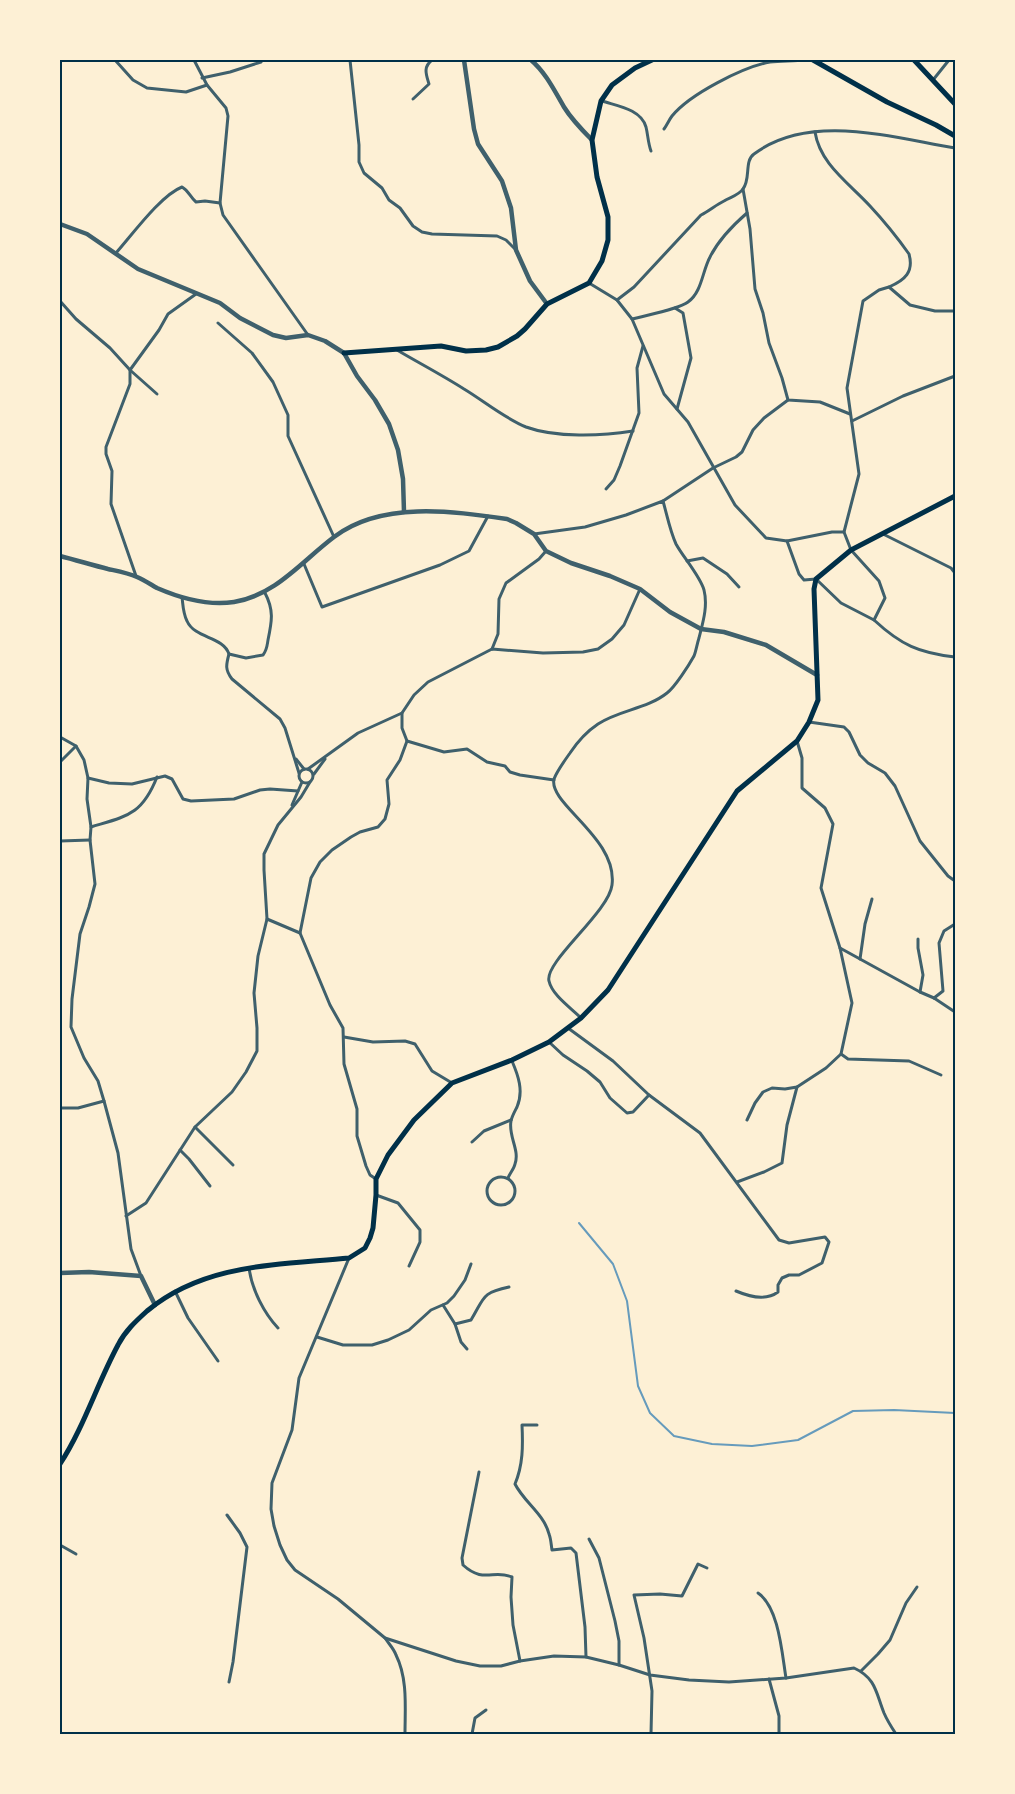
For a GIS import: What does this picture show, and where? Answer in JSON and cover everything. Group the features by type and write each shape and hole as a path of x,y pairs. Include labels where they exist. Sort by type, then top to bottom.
{"main road":[{"path":"344,353 441,346 466,351 486,350 517,336 526,329 547,304 589,283 602,261 608,240 608,217 597,177 592,140 601,101 612,85 635,68 652,60"},
{"path":"813,60 887,102 955,136"},
{"path":"914,60 955,104"},
{"path":"60,1464 74,1442 118,1344 133,1323 155,1304 175,1291 218,1274 249,1268 349,1258 365,1248 373,1228 376,1179 388,1155 414,1120 452,1083 512,1060 549,1042 581,1018 608,990 737,791 797,741 809,722 818,700 814,589 816,579 851,550 955,496"}],"street":[{"path":"115,60 133,80 147,88 186,92 207,85"},
{"path":"194,60 202,78 226,108 228,116 220,203 223,215 308,335"},
{"path":"202,78 230,72 261,62 262,60"},
{"path":"350,60 359,145 358,156 364,173 382,188 389,200 400,208 408,221 418,230 432,234 497,236 506,240 516,250"},
{"path":"413,99 429,84 425,70 427,64 432,60"},
{"path":"464,60 475,137 479,147 502,181 511,208 516,250 530,281 547,304"},
{"path":"531,60 552,85 577,125 592,140"},
{"path":"664,129 673,115 713,85 744,70 770,62 805,60"},
{"path":"933,80 949,60"},
{"path":"601,101 628,109 640,116 645,125 647,142 651,151"},
{"path":"618,300 634,287 701,215 723,201 732,198 743,189 748,178 750,158 753,154 778,140 815,132 842,130 955,148"},
{"path":"815,132 817,146 826,160 871,207 909,254 911,262 910,269 900,282 879,290 863,301 847,388 859,474 844,532 851,550 879,581 885,598 874,620"},
{"path":"116,253 161,202 175,190 182,187 188,191 191,198 196,202 220,203"},
{"path":"743,189 750,229 755,290 763,313 769,343 788,400"},
{"path":"632,319 688,302 695,295 709,259 719,241 747,213"},
{"path":"60,224 87,234 138,269 220,303 240,318 272,335 286,338 308,335 325,341 344,353 389,424 398,450 403,479 404,512"},
{"path":"589,283 618,300 632,319 664,394 688,422 735,505 766,538 787,541 832,532 844,532"},
{"path":"889,287 910,305 935,311 955,311"},
{"path":"136,576 111,504 112,471 106,450 114,423 130,387 130,370 159,330 168,314 196,294"},
{"path":"60,300 76,319 110,348 130,370 158,394"},
{"path":"675,307 683,314 691,358 677,409"},
{"path":"218,323 255,357 274,382 288,415 288,436 334,537"},
{"path":"606,489 614,480 639,413 637,368 643,346"},
{"path":"397,350 463,388 502,414 526,426 545,432 576,434 606,435 633,431"},
{"path":"852,421 903,396 955,376"},
{"path":"534,534 585,527 626,515 663,501 713,468 736,457 742,452 754,430 764,418 788,400 820,402 850,414"},
{"path":"581,1018 554,990 548,978 550,971 609,898 612,870 607,853 596,836 555,790 554,780 581,737 600,722 653,702 670,692 694,655 705,618 704,589 676,544 663,501"},
{"path":"60,556 136,576 182,597 214,602 234,602 265,593 304,564 334,537 352,525 404,512 424,511 488,516 507,519 534,534 546,551 571,563 610,576 640,589 670,612 701,629 724,632 766,645 818,675"},
{"path":"304,564 322,607 440,566 469,550 488,516"},
{"path":"883,534 951,568 955,573"},
{"path":"787,541 799,574 804,580 816,579 841,602 874,620 888,633 913,648 931,655 955,657"},
{"path":"492,649 498,634 499,599 506,583 539,559 546,551"},
{"path":"687,561 703,558 727,574 739,587"},
{"path":"299,773 327,757 358,733 402,713 414,695 428,682 492,649 543,653 583,652 598,649 612,639 624,625 640,589"},
{"path":"182,597 184,613 192,629 223,645 229,654 246,658 263,655 267,650 272,620 269,601 265,593"},
{"path":"229,654 226,666 227,672 242,688 280,719 285,728 299,778 302,782"},
{"path":"376,1179 370,1175 357,1136 356,1109 344,1064 344,1037 341,1024 330,1005 300,933 311,878 320,862 341,844 360,832 378,827 385,819 389,804 387,780 400,760 407,741 402,728 402,713"},
{"path":"809,722 844,727 850,732 860,756 885,773 895,786 920,841 948,876 955,881"},
{"path":"60,737 76,746 84,760 88,778 87,799 91,827 90,840 94,884 80,934 70,1019 74,1035 98,1081 104,1101 118,1153 131,1249 141,1276 155,1304"},
{"path":"407,741 444,752 467,749 487,762 505,766 510,772 554,780"},
{"path":"746,1120 754,1103 763,1092 772,1088 786,1089 797,1086 826,1068 841,1054 852,1003 840,948 821,888 833,824 826,808 802,788 802,758 797,741"},
{"path":"60,762 76,746"},
{"path":"126,1216 146,1202 195,1127 232,1092 246,1072 257,1051 254,993 258,956 267,919 264,854 278,824 301,798 313,775 327,757"},
{"path":"295,759 313,775"},
{"path":"88,778 109,784 132,784 165,776 172,779 183,798 191,801 234,799 260,790 298,791"},
{"path":"91,827 117,819 141,807 150,795 157,777"},
{"path":"302,782 310,782"},
{"path":"288,812 302,782"},
{"path":"60,841 90,840"},
{"path":"860,958 865,924 872,899"},
{"path":"267,919 300,933"},
{"path":"934,998 943,991 939,942 944,931 955,924"},
{"path":"918,939 923,974 920,992"},
{"path":"840,948 934,998 955,1012"},
{"path":"568,1028 613,1061 649,1095 700,1133 779,1240 789,1243 825,1237 829,1242 822,1264 799,1276 789,1275 782,1278 778,1285 778,1292 773,1296 747,1296 736,1291"},
{"path":"344,1037 372,1042 406,1041 415,1044 432,1071 452,1083"},
{"path":"549,1042 563,1056 588,1071 600,1082 619,1108 627,1113 633,1112 649,1095"},
{"path":"841,1054 848,1059 909,1061 941,1075"},
{"path":"508,1178 516,1163 516,1151 511,1134 511,1120 518,1104 520,1089 512,1060"},
{"path":"737,1182 764,1172 782,1162 787,1125 797,1086"},
{"path":"60,1108 78,1108 104,1101"},
{"path":"472,1142 484,1131 511,1120"},
{"path":"195,1127 233,1166"},
{"path":"180,1150 210,1186"},
{"path":"497,1177 508,1178 515,1187 514,1198 505,1204 494,1203 487,1195 488,1184 497,1177"},
{"path":"376,1195 398,1203 420,1230 420,1242 409,1266"},
{"path":"349,1258 318,1337 299,1378 292,1430 272,1483 271,1509 280,1545 287,1560 295,1570 338,1600 385,1638 396,1655 402,1674 405,1695 405,1734"},
{"path":"318,1337 343,1345 372,1345 409,1330 431,1310 444,1305 454,1296 465,1280 471,1264"},
{"path":"249,1268 255,1290 268,1317 278,1328"},
{"path":"60,1273 90,1272 141,1276"},
{"path":"455,1324 471,1320 484,1295 496,1289 509,1287"},
{"path":"175,1291 188,1318 218,1360"},
{"path":"444,1305 455,1324 461,1342 467,1349"},
{"path":"536,1425 522,1425 523,1453 519,1475 515,1484 520,1493 536,1511 549,1532 552,1550 571,1548 576,1553 586,1627 586,1658"},
{"path":"479,1472 462,1565 470,1572 480,1576 508,1575 512,1577 513,1625 520,1661"},
{"path":"227,1515 247,1547 233,1662 228,1682"},
{"path":"589,1539 599,1558 615,1621 619,1641 619,1665"},
{"path":"60,1545 76,1554"},
{"path":"651,1734 653,1702 650,1675 634,1595 660,1594 682,1596 698,1564 706,1568"},
{"path":"861,1671 890,1640 906,1603 917,1587"},
{"path":"758,1593 764,1597 772,1612 786,1678"},
{"path":"385,1638 456,1662 480,1666 501,1666 554,1656 586,1658 619,1665 650,1675 689,1680 729,1682 786,1678 848,1668 861,1671 873,1683 885,1715 896,1734"},
{"path":"769,1679 779,1716 779,1734"},
{"path":"472,1734 475,1718 486,1710"}],"waterway":[{"path":"579,1223 613,1264 627,1301 638,1386 650,1413 674,1436 712,1444 752,1446 798,1440 853,1411 894,1410 955,1413"}]}
